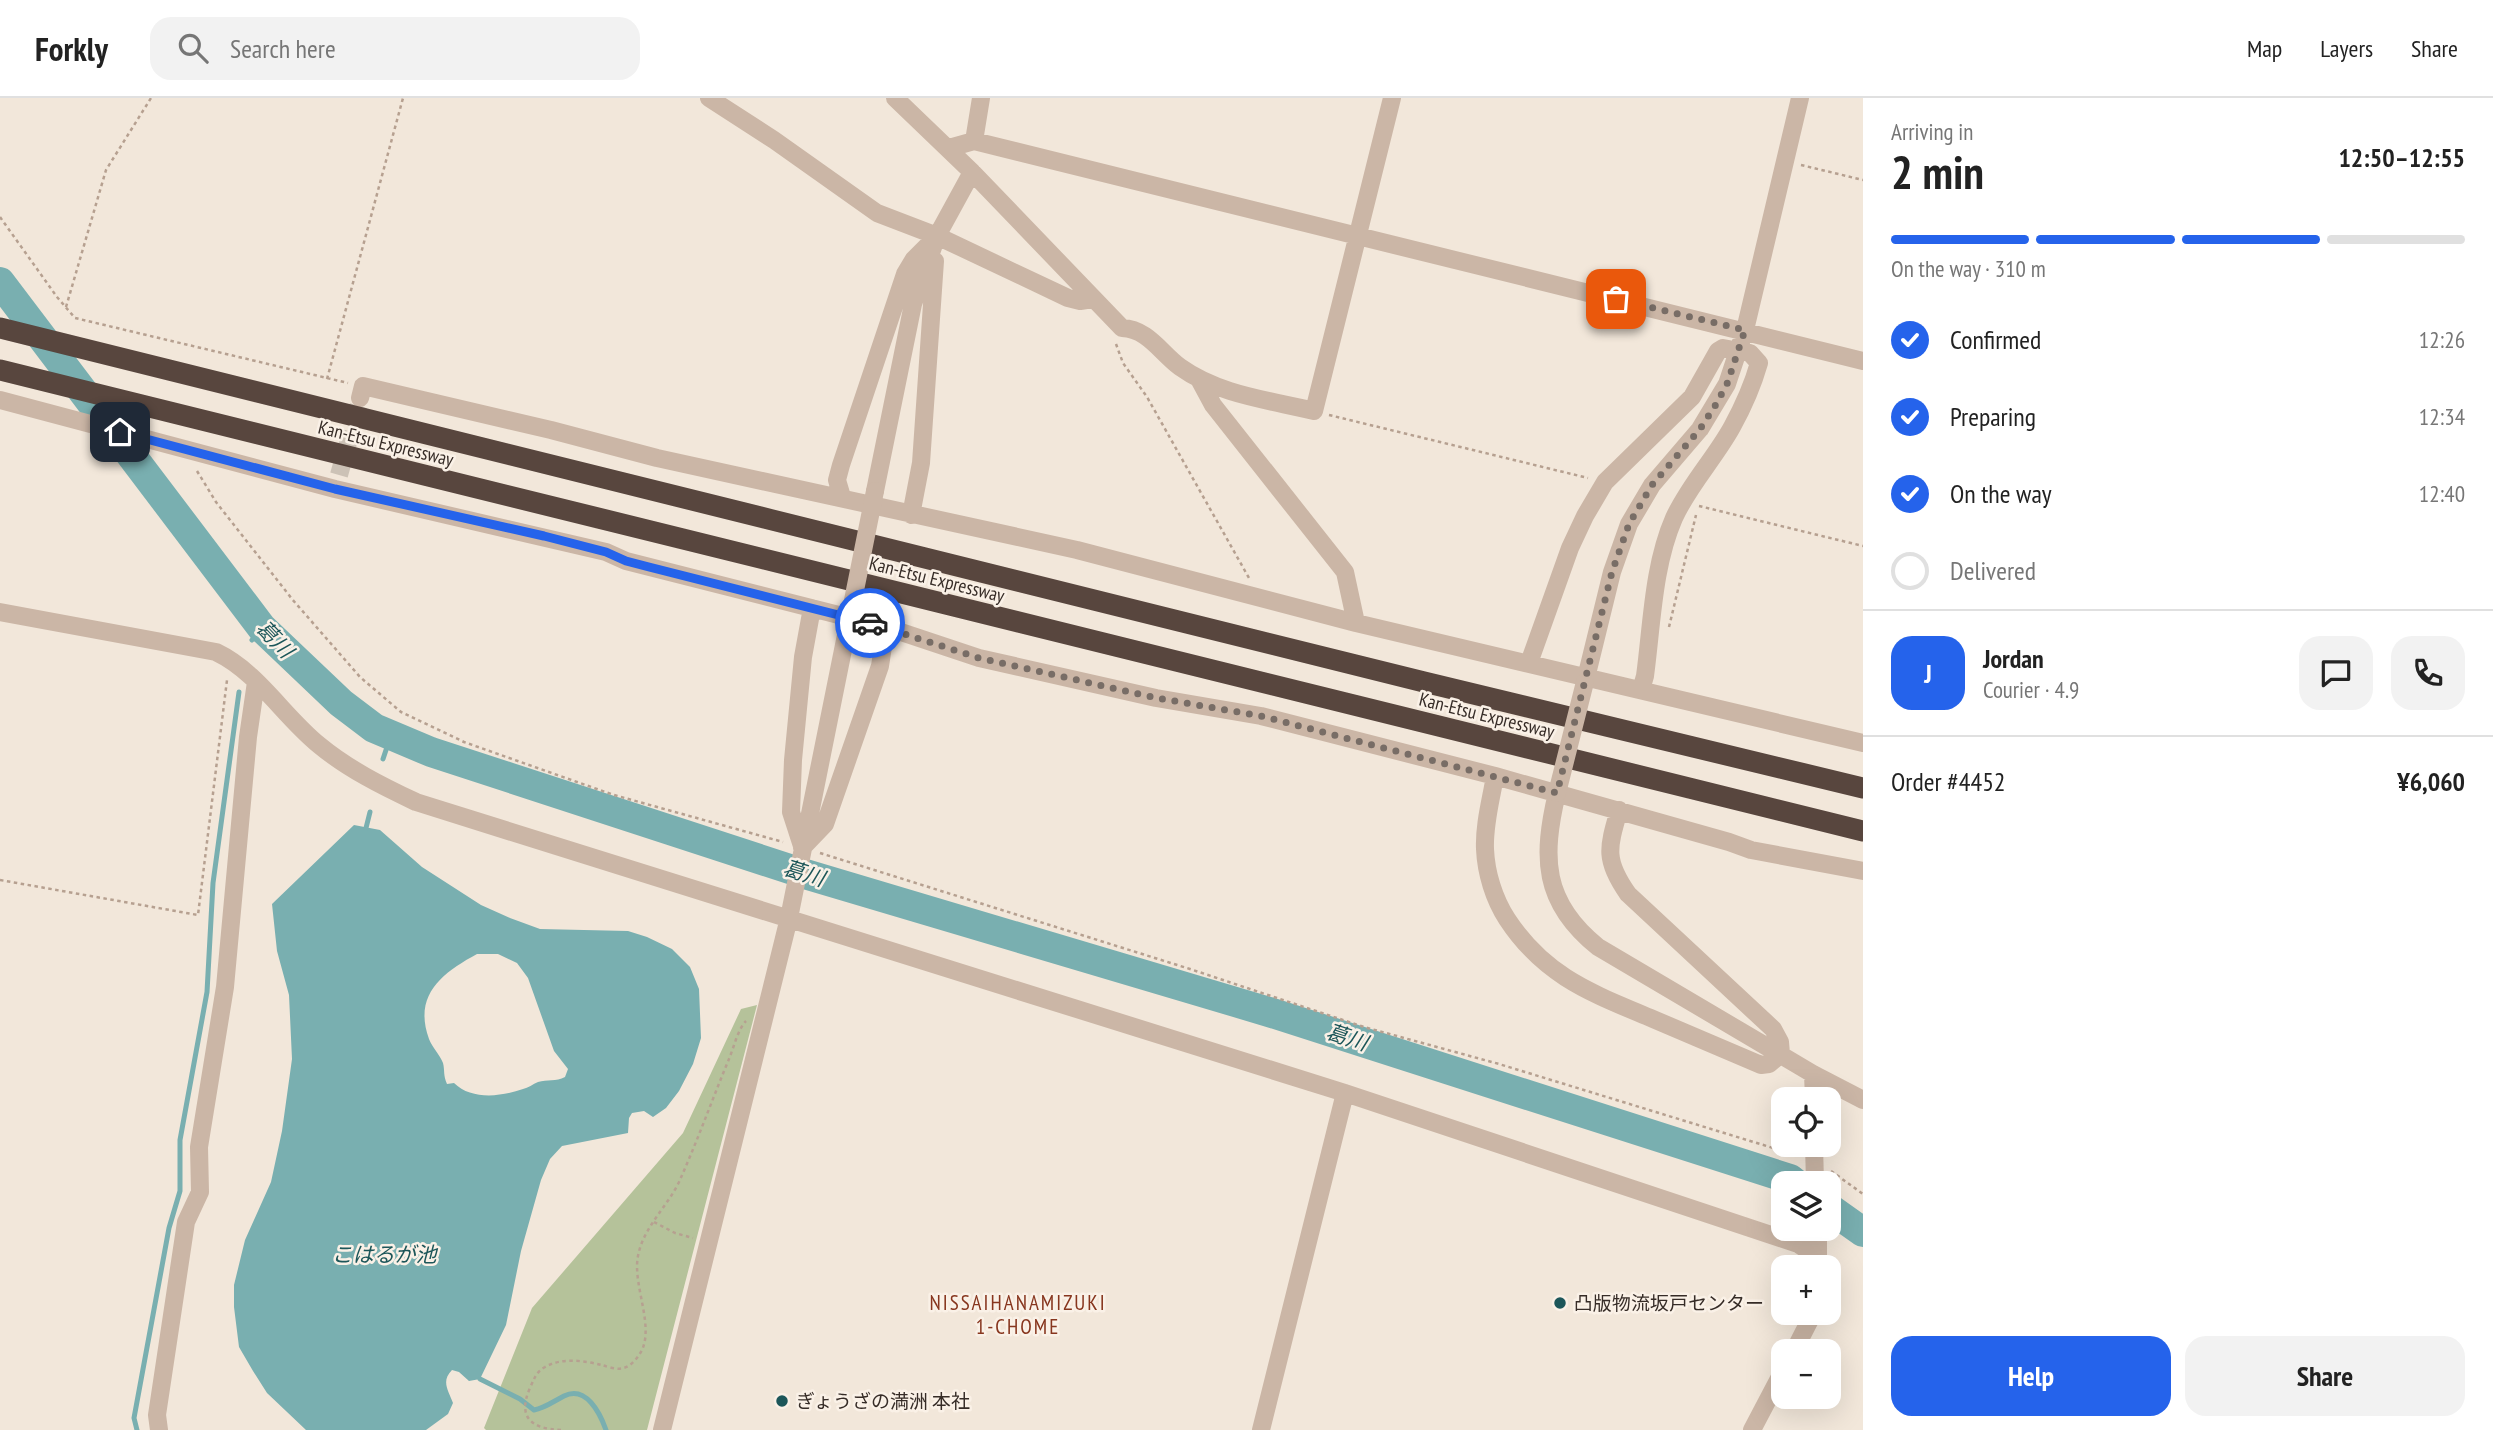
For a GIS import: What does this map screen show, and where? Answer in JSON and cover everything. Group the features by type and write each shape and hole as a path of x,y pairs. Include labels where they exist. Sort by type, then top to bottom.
{"highway":[{"name":"Kan-Etsu Expressway","path":"0,328 1858,787"},
{"name":"Kan-Etsu Expressway","path":"0,370 1863,831"}],"street":[{"path":"709,98 729,104 774,140 877,213 937,236 1068,298 1080,301 1093,299"},
{"path":"895,98 949,148 1122,328 1135,329 1148,337 1178,365 1217,388 1314,411 1392,98"},
{"path":"974,141 981,98"},
{"path":"1800,98 1745,330 1727,384 1700,429 1652,485 1629,524 1612,572 1557,793 1548,841 1550,876 1560,903 1577,928 1598,947 1813,1074 1863,1100"},
{"path":"949,148 974,141 1863,361"},
{"path":"662,1430 790,910 913,304 937,236 972,172"},
{"path":"842,497 837,480 841,465 905,274 914,259 937,236"},
{"path":"911,515 921,463 937,236"},
{"path":"1529,663 1570,548 1605,482 1692,397 1718,351 1723,348 1739,350 1756,357 1759,363 1732,427 1694,501 1667,536 1660,566 1646,676 1641,690"},
{"path":"1199,379 1213,405 1345,572 1356,622"},
{"path":"362,392 551,429 657,458 1077,550 1585,679 1863,743"},
{"path":"0,400 193,452 337,482 606,552 626,561 886,627 979,658 1157,698 1261,716 1495,776 1751,850 1863,872"},
{"path":"802,850 791,812 793,760 803,657 812,608"},
{"path":"0,612 216,652 230,659 256,682 318,744 384,788 416,802 790,910 1798,1244 1810,1255"},
{"path":"802,850 825,824 880,666 886,627"},
{"path":"159,1430 157,1415 186,1222 200,1192 199,1147 225,987 256,682"},
{"path":"1495,776 1486,822 1485,851 1490,880 1501,909 1522,941 1546,965 1583,989 1761,1065 1769,1063 1781,1054"},
{"path":"1619,810 1609,843 1616,877 1628,894 1773,1029 1780,1042 1781,1054"},
{"path":"1813,1074 1814,1087"},
{"path":"1261,1430 1345,1093"},
{"path":"1752,1430 1771,1394"}],"path":[{"path":"66,307 106,170 151,98"},
{"path":"327,379 403,98"},
{"path":"1785,160 1863,180"},
{"path":"0,217 75,317 327,379 362,392"},
{"path":"1122,328 1116,345 1123,363 1147,397 1260,598"},
{"path":"1314,411 1605,482"},
{"path":"193,452 193,464 216,502 292,599 360,677 401,712 464,742 614,795 802,850 1154,958 1364,1027 1499,1064 1754,1144 1815,1164 1863,1194"},
{"path":"1667,635 1694,501 1863,546"},
{"path":"0,880 198,915 230,659"},
{"path":"561,1430 543,1429 533,1424 524,1410 533,1378 546,1366 560,1362 578,1361 621,1369 631,1364 640,1354 644,1344 645,1324 637,1272 641,1245 678,1184 744,1021 762,1026"},
{"path":"654,1222 675,1233"}],"green space":[{"path":"757,1005 647,1430 486,1430 484,1428 532,1308 683,1133 741,1009"}],"water":[{"name":"こはるが池","path":"354,825 380,830 422,867 481,905 510,918 540,929 628,931 672,949 690,967 699,989 701,1038 693,1064 679,1091 666,1108 653,1117 644,1111 632,1113 628,1133 562,1146 550,1159 541,1180 521,1251 506,1325 480,1379 469,1381 459,1372 452,1370 446,1386 453,1403 448,1414 426,1430 306,1430 267,1393 239,1347 234,1285 245,1240 271,1182 282,1131 292,1059 289,995 277,951 272,904","holes":["477,954 498,954 517,963 528,978 554,1051 568,1069 562,1079 538,1082 505,1094 487,1095 469,1092 454,1083 447,1084 443,1063 429,1039 425,1010 434,987 452,969"]}],"waterway":[{"name":"葛川","path":"0,282 262,628 341,703 374,728 431,752 805,874 1269,1012 1771,1173"},
{"path":"252,640 262,628"},
{"path":"137,1430 134,1418 169,1228 180,1191 180,1140 207,992 213,883 239,692"},
{"path":"383,759 391,735"},
{"path":"366,828 370,812"},
{"name":"葛川","path":"1841,1216 1863,1232"},
{"path":"480,1379 520,1399 534,1410 564,1396 579,1394 591,1402 606,1430"}],"tunnel":[{"path":"339,475 359,404"}],"way so far":[{"path":"870,623 979,658 1157,698 1261,716 1557,793 1612,572 1629,524 1652,485 1700,429 1715,406 1727,384 1745,330 1616,299"}],"place":[{"name":"凸版物流坂戸センター","path":"1560,1303"},
{"name":"ぎょうざの満洲 本社","path":"782,1401"}],"district":[{"name":"NISSAIHANAMIZUKI 1-CHOME","path":"1018,1314"}],"route":[{"path":"120,432 335,489 544,536 606,552 626,561 870,623"}]}
